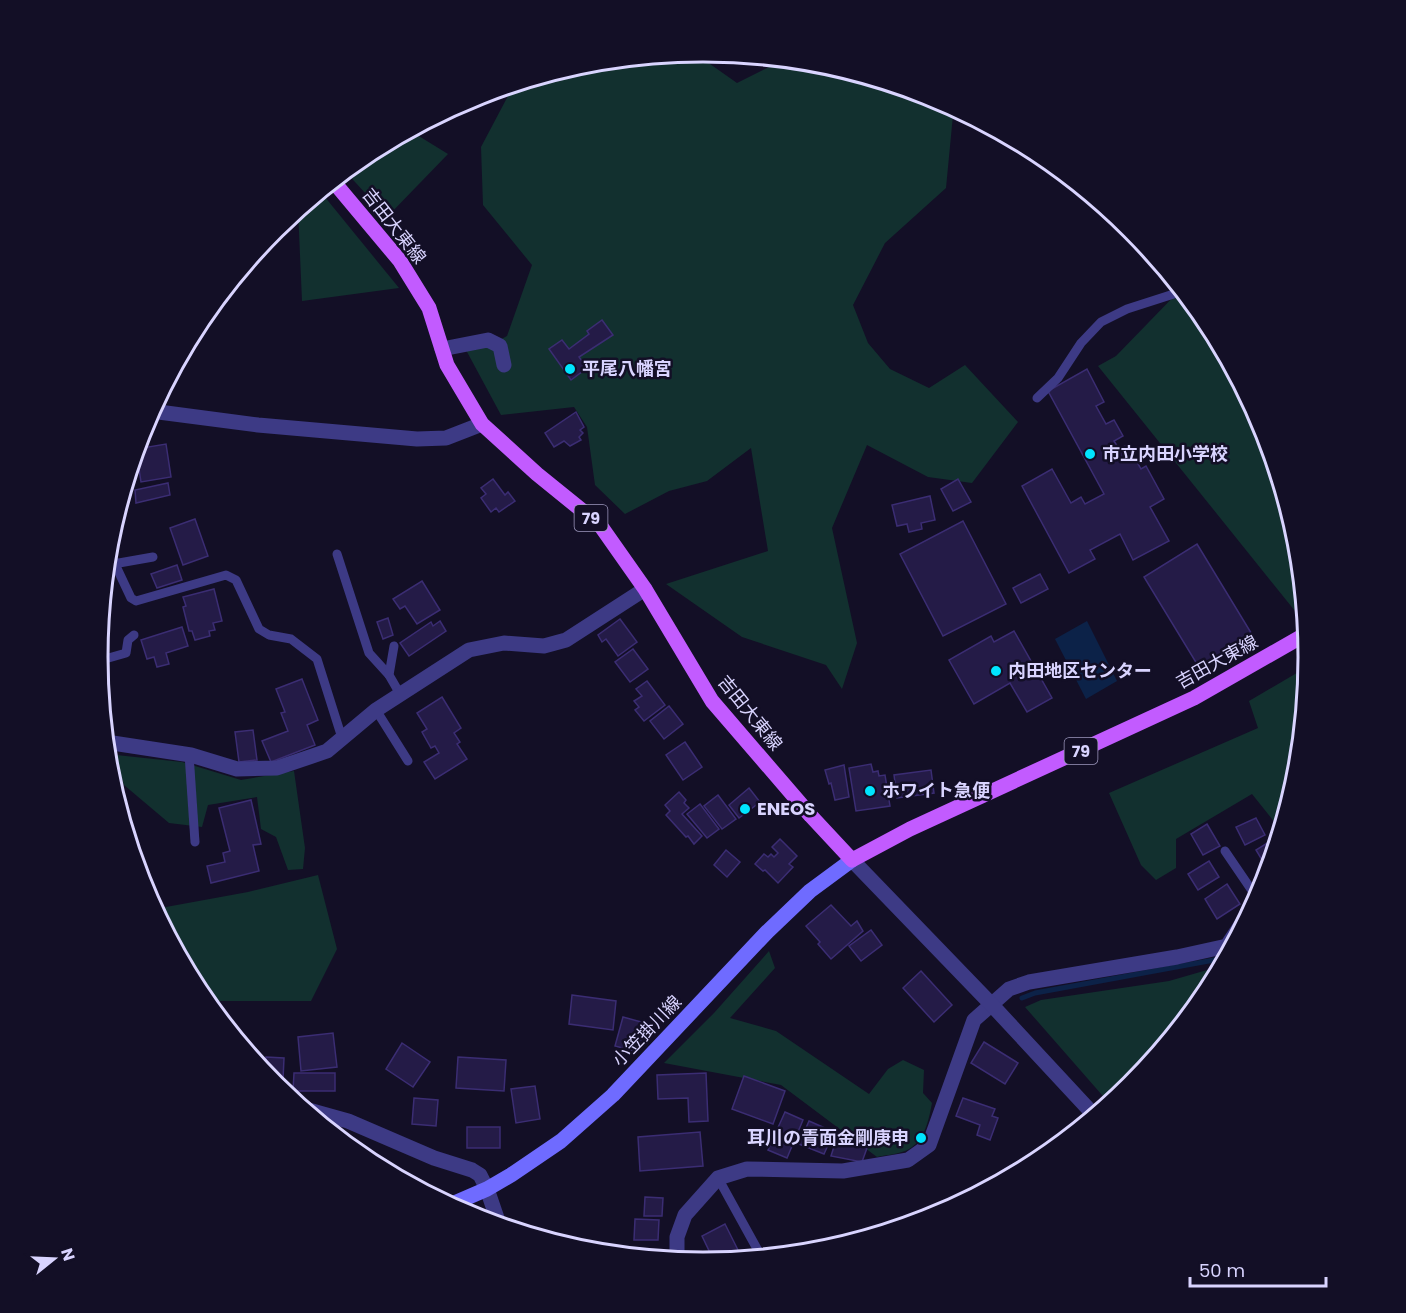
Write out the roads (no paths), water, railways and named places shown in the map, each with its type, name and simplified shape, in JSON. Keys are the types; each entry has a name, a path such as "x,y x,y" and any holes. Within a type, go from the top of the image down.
{"main road":[{"name":"吉田大東線","path":"338,187 400,261 429,308 447,365 482,424 537,474 600,525 645,589 712,701 852,860 919,825 1194,698 1298,639"},
{"name":"小笠掛川線","path":"462,1200 487,1189 561,1142 613,1095 767,932 810,891 852,860"}],"street":[{"path":"442,349 488,340 500,346 504,365"},
{"path":"160,412 258,425 417,439 446,438 482,424"},
{"path":"114,743 189,754 237,769 277,768 327,751 376,710 469,650 504,643 544,646 566,640 645,589"},
{"path":"852,860 1089,1109"},
{"path":"677,1251 677,1237 685,1215 718,1178 747,1170 843,1171 908,1160 929,1145 974,1020 1009,988 1029,982 1222,948"},
{"path":"323,1114 348,1121 434,1158 472,1170 480,1175 495,1214"}],"lane":[{"path":"1037,398 1058,378 1081,343 1101,322 1127,309 1175,294"},
{"path":"337,554 369,652 389,675 399,694"},
{"path":"116,561 153,558"},
{"path":"114,570 131,598 136,601 226,575 231,577 240,588 259,629 269,635 291,639 317,659 342,738"},
{"path":"108,658 126,653 128,640 134,635"},
{"path":"389,675 394,646"},
{"path":"376,710 408,761"},
{"path":"189,754 195,842"},
{"path":"1225,851 1251,889"},
{"path":"718,1178 757,1248"}],"water":[{"path":"1087,621 1117,681 1086,699 1055,639"}],"waterway":[{"path":"1022,998 1035,993 1214,960"}],"place":[{"name":"平尾八幡宮","path":"570,369"},
{"name":"市立内田小学校","path":"1090,454"},
{"name":"内田地区センター","path":"996,671"},
{"name":"ホワイト急便","path":"870,791"},
{"name":"ENEOS","path":"745,809"},
{"name":"耳川の青面金剛庚申","path":"921,1138"}]}
